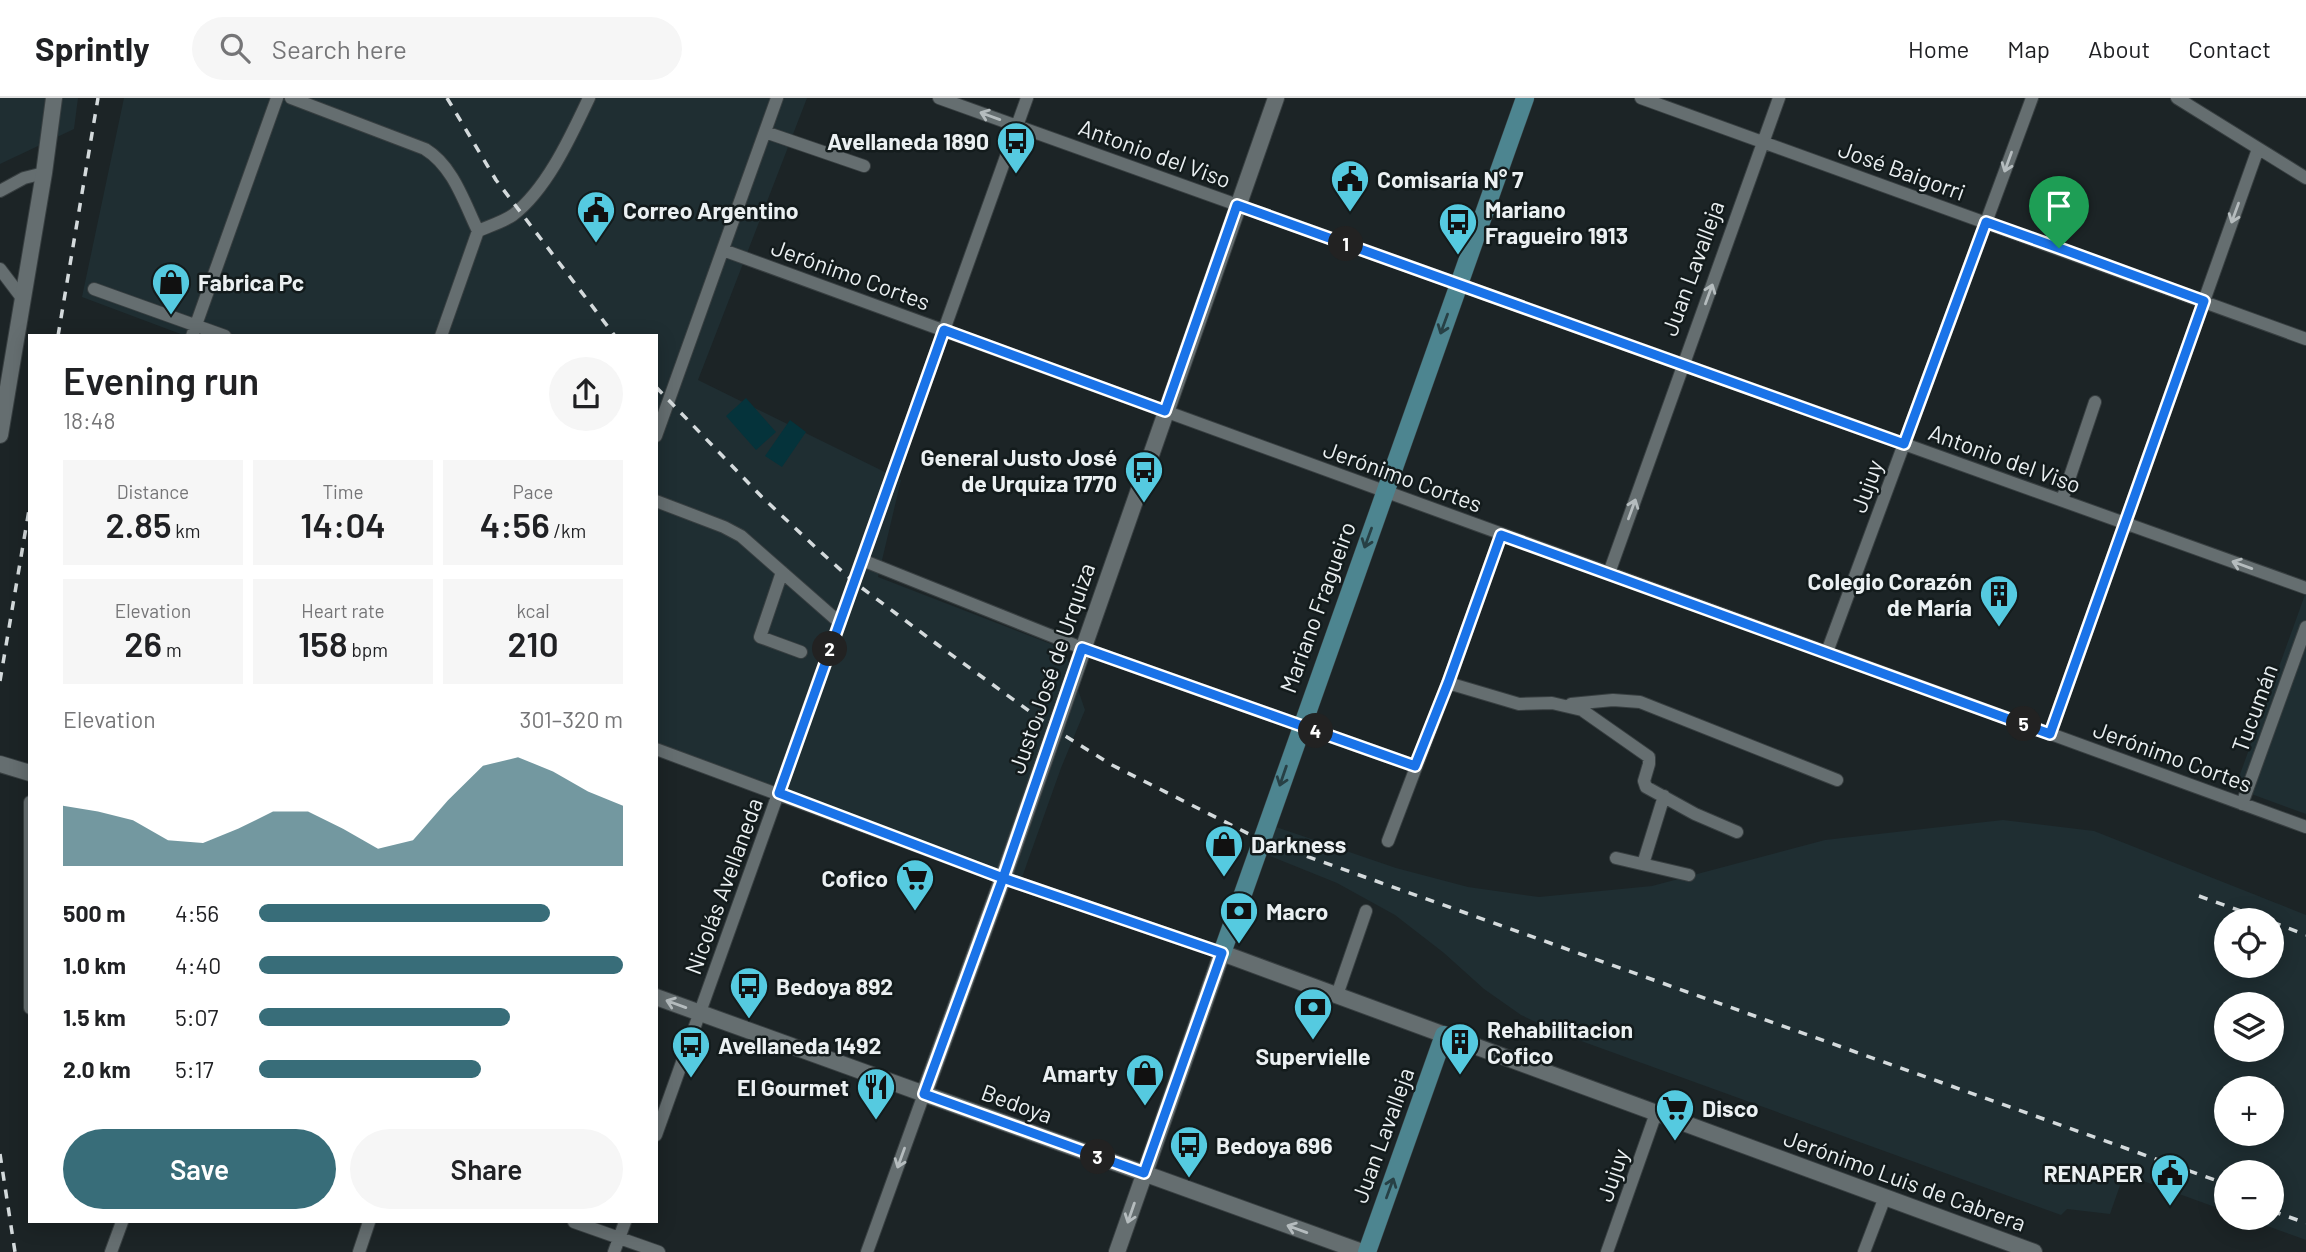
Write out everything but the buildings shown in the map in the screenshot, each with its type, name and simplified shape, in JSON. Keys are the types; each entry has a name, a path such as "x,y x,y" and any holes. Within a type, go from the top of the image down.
{"main road":[{"path":"0,435 54,98"},
{"name":"Justo José de Urquiza","path":"924,1094 1003,878 1276,98"},
{"name":"Mariano Fragueiro","path":"1117,1252 1301,725 1525,98"},
{"path":"0,764 28,772"},
{"name":"Jerónimo Luis de Cabrera","path":"1222,953 2034,1252"},
{"name":"Bedoya","path":"658,998 1364,1252"},
{"name":"Juan Lavalleja","path":"1364,1252 1444,1035"}],"street":[{"path":"194,331 278,98"},
{"path":"291,98 425,149 438,157 449,170 478,231 442,334"},
{"path":"478,231 513,215 540,186 562,154 589,98"},
{"path":"658,430 778,98"},
{"name":"Antonio del Viso","path":"939,98 2306,588"},
{"name":"Nicolás Avellaneda","path":"658,1129 1027,98"},
{"name":"José Baigorri","path":"1641,98 2306,339"},
{"name":"Juan Lavalleja","path":"1609,573 1779,98"},
{"name":"Jujuy","path":"1827,652 2032,98"},
{"path":"2178,98 2306,178"},
{"path":"765,132 864,166"},
{"path":"2050,734 2258,149"},
{"path":"0,191 24,178 44,173"},
{"name":"Jerónimo Cortes","path":"723,250 2306,827"},
{"path":"0,269 22,298"},
{"path":"94,289 194,331 213,334"},
{"path":"2062,500 2095,402"},
{"path":"658,502 741,536 840,623"},
{"path":"1388,841 1501,535"},
{"path":"862,560 1082,648 1415,766"},
{"path":"782,572 760,637 801,652"},
{"name":"Tucumán","path":"2242,804 2306,627"},
{"path":"1448,683 1519,704 1613,700 1640,702 1837,780"},
{"path":"1564,704 1582,710 1648,757 1649,764 1644,781 1646,787 1695,814 1737,832"},
{"name":"Jerónimo Luis de Cabrera","path":"658,750 1003,878 1222,953"},
{"path":"1643,864 1664,796"},
{"path":"1616,858 1689,875"},
{"path":"1337,995 1366,911"},
{"name":"Justo José de Urquiza","path":"867,1252 924,1094"},
{"name":"Jujuy","path":"1607,1252 1656,1113"},
{"path":"1864,1252 1885,1197"},
{"path":"111,1252 122,1223"},
{"path":"359,1252 369,1223"},
{"path":"577,1223 659,1252"},
{"path":"614,1252 625,1223"}],"shaded area":[{"path":"0,98 78,98 74,129 0,164"},
{"path":"124,98 807,98 698,380 901,480 878,577 1064,649 1085,710 1020,883 658,754 658,334 181,334 82,297"},
{"path":"746,398 776,432 756,450 726,416"},
{"path":"790,420 806,432 782,467 765,456"},
{"path":"2306,592 2306,814 2235,788"},
{"path":"2003,820 2094,831 2306,915 2306,1240 2278,1230 2284,1230 2284,1160 2214,1160 2214,1207 2124,1174 2110,1214 2067,1209 2061,1215 1559,1033 1521,1015 1484,989 1444,953 1395,915 1337,883 1265,854 1276,827 1396,868 1468,887 1539,897 1652,886 1825,840"}],"railway":[{"path":"58,334 98,98"},
{"path":"447,98 496,180 613,334"},
{"path":"658,389 762,497 854,582 1054,729 1112,765 1261,840 2214,1180"},
{"path":"0,681 28,516"},
{"path":"2199,896 2232,908"},
{"path":"2284,927 2306,935"},
{"path":"0,1154 15,1252"},
{"path":"2284,1215 2306,1223"}],"place":[{"name":"Avellaneda 1890","path":"1016,175"},
{"name":"Comisaría N° 7","path":"1350,213"},
{"name":"Correo Argentino","path":"596,244"},
{"name":"Mariano Fragueiro 1913","path":"1458,256"},
{"name":"Fabrica Pc","path":"171,316"},
{"name":"General Justo José de Urquiza 1770","path":"1144,504"},
{"name":"Colegio Corazón de María","path":"1999,628"},
{"name":"Darkness","path":"1224,878"},
{"name":"Cofico","path":"915,912"},
{"name":"Macro","path":"1239,945"},
{"name":"Bedoya 892","path":"749,1020"},
{"name":"Supervielle","path":"1313,1041"},
{"name":"Rehabilitacion Cofico","path":"1460,1076"},
{"name":"Avellaneda 1492","path":"691,1079"},
{"name":"Amarty","path":"1145,1107"},
{"name":"El Gourmet","path":"876,1121"},
{"name":"Disco","path":"1675,1142"},
{"name":"Bedoya 696","path":"1189,1179"},
{"name":"RENAPER","path":"2170,1207"}],"route":[{"path":"2059,248 1986,222 1904,444 1237,205 1165,411 944,330 779,793 1003,878 1222,953 1144,1173 924,1094 1003,878 1082,648 1415,766 1501,535 2050,734 2204,301 2059,248"}]}
